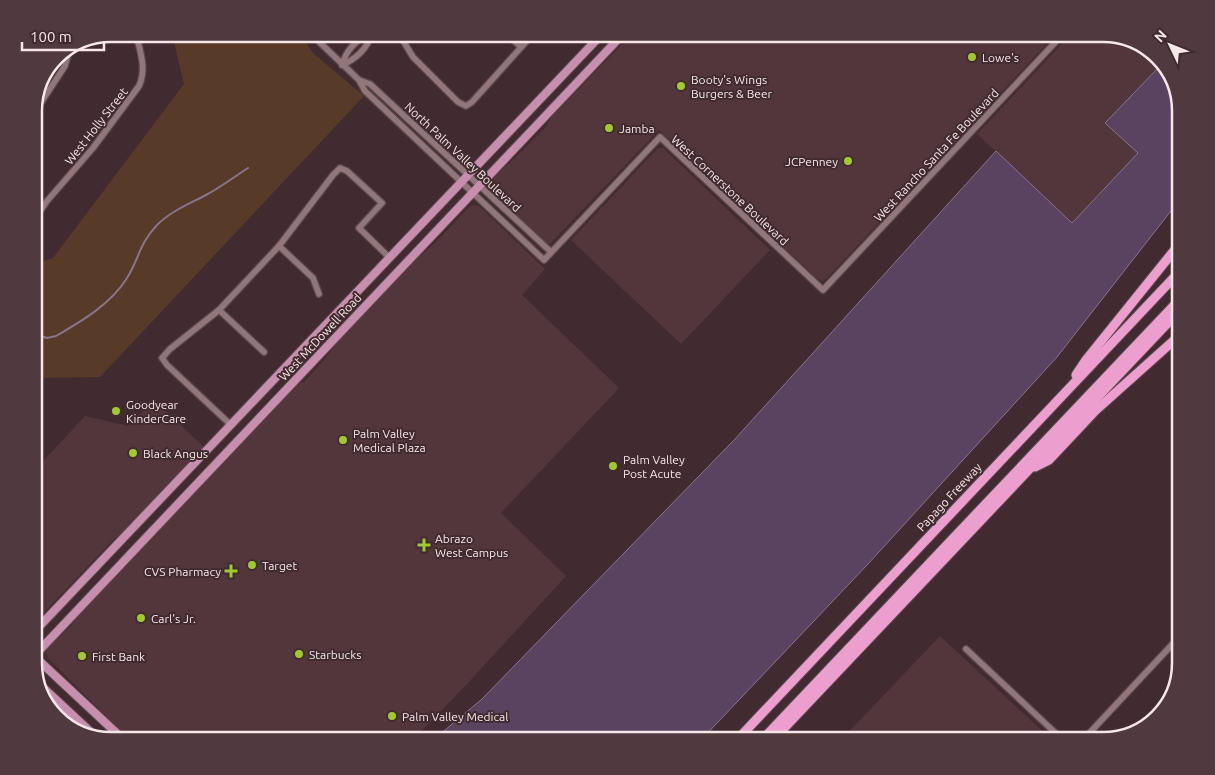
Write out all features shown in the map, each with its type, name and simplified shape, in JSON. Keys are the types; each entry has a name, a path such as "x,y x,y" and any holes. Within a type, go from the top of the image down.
{"highway":[{"path":"1064,394 1086,360 1172,253"},
{"name":"Papago Freeway","path":"745,732 1172,280"},
{"path":"770,732 1172,307"},
{"path":"781,732 1172,319"},
{"path":"1028,471 1049,460 1096,411 1172,342"}],"main road":[{"name":"West McDowell Road","path":"43,623 593,43"},
{"name":"West McDowell Road","path":"43,646 614,43"},
{"path":"145,516 156,527"},
{"path":"43,664 115,732"},
{"path":"50,694 85,726"}],"street":[{"name":"West Holly Street","path":"43,207 99,142 139,86 142,77 142,64 138,43"},
{"name":"North Palm Valley Boulevard","path":"321,43 359,80 370,84 552,252"},
{"path":"342,65 345,54 356,43"},
{"path":"342,65 352,61 368,43"},
{"path":"404,43 417,62 458,102 466,106 472,102 524,43"},
{"path":"516,43 520,47"},
{"name":"West Rancho Santa Fe Boulevard","path":"823,290 1055,43"},
{"path":"45,97 65,66 67,60"},
{"name":"North Palm Valley Boulevard","path":"359,80 364,91 544,260"},
{"name":"West Cornerstone Boulevard","path":"544,260 660,137 823,290"},
{"path":"231,425 167,365 162,358 170,349 219,310 279,246 340,168 347,171 382,203 359,228 390,258"},
{"path":"279,246 313,278 319,294"},
{"path":"219,310 264,352"},
{"path":"1090,732 1172,645"},
{"path":"966,649 1054,732"}],"shaded area":[{"path":"174,43 306,43 313,53 364,96 100,377 43,378 43,261 53,258 184,84"},
{"path":"623,43 1048,43 823,281 818,279 659,130 550,244 545,242 490,190 490,181 545,128 552,116"},
{"path":"1063,43 1113,43 1126,46 1145,57 1145,70 1156,70 1106,123 1139,153 1072,223 977,134"},
{"path":"1158,70 1167,85 1172,102 1172,210 1057,357 868,564 709,732 443,732 482,699 735,439 996,151 1072,223 1138,153 1105,123"},
{"path":"658,148 663,148 770,250 681,344 571,240"},
{"path":"470,206 479,206 545,269 522,295 619,388 501,513 566,576 421,732 122,732 48,658 45,650 72,625 77,615 292,387 305,381 338,341 412,263 438,240"},
{"path":"154,400 204,447 124,532 112,541 43,614 43,461 85,416 128,426"},
{"path":"940,636 1043,732 849,732"}],"waterway":[{"path":"43,337 56,336 95,311 113,296 127,278 146,239 162,220 212,192 248,168"}],"place":[{"name":"Lowe's","path":"972,57"},
{"name":"Booty's Wings Burgers & Beer","path":"681,86"},
{"name":"Jamba","path":"609,128"},
{"name":"JCPenney","path":"848,161"},
{"name":"Goodyear KinderCare","path":"116,411"},
{"name":"Palm Valley Medical Plaza","path":"343,440"},
{"name":"Black Angus","path":"133,453"},
{"name":"Palm Valley Post Acute","path":"613,466"},
{"name":"Abrazo West Campus","path":"424,545"},
{"name":"Target","path":"252,565"},
{"name":"CVS Pharmacy","path":"231,571"},
{"name":"Carl's Jr.","path":"141,618"},
{"name":"Starbucks","path":"299,654"},
{"name":"First Bank","path":"82,656"},
{"name":"Palm Valley Medical","path":"392,716"}]}
